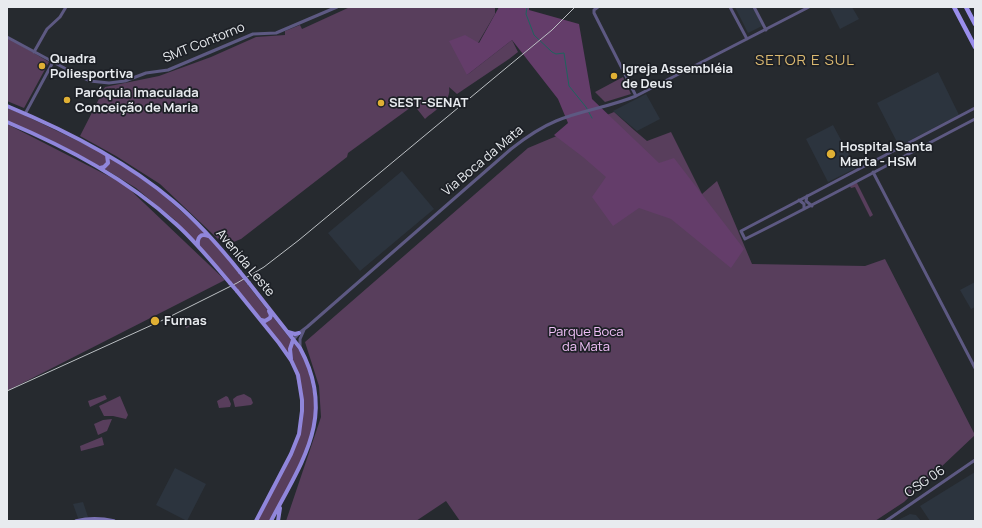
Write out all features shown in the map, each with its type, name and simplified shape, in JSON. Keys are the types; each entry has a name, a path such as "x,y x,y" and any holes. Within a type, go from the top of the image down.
{"highway":[{"path":"954,7 975,47"},
{"path":"966,7 975,24"}],"main road":[{"name":"Avenida Leste","path":"7,106 107,155 163,192 210,236 300,348 306,359 314,383 316,397 315,426 306,452 271,521"},
{"name":"Avenida Leste","path":"7,122 51,142 100,168 132,188 159,209 198,246 261,320 291,360 298,375 301,390 302,411 299,434 291,454 256,521"},
{"path":"100,168 104,167 108,163 107,155"},
{"path":"198,246 198,239 200,236 210,236"},
{"path":"261,320 268,320 271,316 266,304"},
{"path":"287,331 292,334 299,333"},
{"path":"291,360 290,349 293,340"},
{"path":"278,521 281,503"},
{"path":"76,521 101,519 114,521"}],"street":[{"path":"34,52 47,29 60,17 66,7"},
{"name":"SMT Contorno","path":"7,37 81,77 100,82 118,82 146,73 168,70 253,34 279,32 337,7"},
{"path":"598,7 594,10 594,13 636,96"},
{"path":"730,7 747,39"},
{"path":"754,7 766,30"},
{"name":"Via Boca da Mata","path":"293,340 299,333 530,134 569,116 607,106 636,96 809,7"},
{"path":"26,114 53,62"},
{"path":"975,108 741,231 744,239 812,206 871,171 902,157 975,119"},
{"path":"870,162 874,167 871,171"},
{"path":"866,165 871,171 975,368"},
{"path":"808,195 806,200 812,206"},
{"path":"798,200 802,202 804,209"},
{"name":"Via Boca da Mata","path":"300,348 300,336 307,327"},
{"name":"CSG 06","path":"886,521 975,460"}],"shaded area":[{"path":"499,7 529,7 529,10 579,24 592,99 659,163 674,158 744,249 731,268 671,219 639,208 613,226 592,197 606,177 554,135 568,123 558,99 512,40 467,75 449,41 465,35 479,43"},
{"path":"735,7 753,7 762,26 748,33"},
{"path":"829,7 852,7 859,19 840,29"},
{"path":"938,72 959,115 899,146 877,103"},
{"path":"646,94 660,119 637,131 613,111"},
{"name":"Hospital Santa Marta - HSM","path":"833,125 856,168 828,182 806,139"},
{"path":"402,171 434,209 360,271 328,233"},
{"path":"975,282 975,307 971,309 960,290"},
{"path":"175,468 206,484 187,521 156,505"},
{"path":"975,472 975,521 930,521 920,506"},
{"path":"83,502 88,517 78,518 73,504"},
{"path":"910,514 916,515 921,521 896,521"}],"green space":[{"path":"350,7 495,7 495,14 478,43 467,75 512,40 518,52 457,94 449,87 448,97 445,101 438,109 425,119 414,105 348,153 347,157 241,239 231,243 219,240 160,184 116,156 80,136 105,87 159,76 211,57 256,37 285,35 285,31 300,25 302,29"},
{"path":"7,37 49,62 24,108 7,101"},
{"path":"623,77 631,94 605,102 595,92"},
{"path":"7,108 107,155 162,194 210,237 306,359 317,411 306,452 270,521 256,521 299,434 302,400 294,369 279,343 175,220 136,188 100,166 51,140 7,121"},
{"name":"Parque Boca da Mata","path":"614,112 647,141 671,132 702,194 717,181 752,264 865,266 885,259 975,435 904,502 875,521 460,521 446,501 416,521 286,521 321,417 319,386 305,342 528,148"},
{"path":"7,124 124,184 225,280 7,391"},
{"path":"856,181 873,215 870,217 855,187 851,188 849,185"},
{"path":"197,316 200,322 186,328 183,322"},
{"path":"244,394 251,398 253,403 251,405 235,407 233,399"},
{"path":"105,395 107,399 90,407 88,401"},
{"path":"120,396 128,415 126,419 113,416 104,416 99,406"},
{"path":"226,396 231,404 230,407 219,408 217,401"},
{"path":"112,419 107,431 98,435 94,424 103,420"},
{"path":"102,437 104,445 81,451 80,446"}],"waterway":[{"path":"527,7 526,14 534,35 552,52 556,54 564,53 569,86 586,107 592,118"}],"railway":[{"path":"7,391 163,320 237,283 264,267 299,240 552,30 575,7"}],"place":[{"name":"Quadra Poliesportiva","path":"42,66"},
{"name":"Igreja Assembléia de Deus","path":"614,76"},
{"name":"Paróquia Imaculada Conceição de Maria","path":"67,100"},
{"name":"SEST-SENAT","path":"381,103"},
{"name":"Hospital Santa Marta - HSM","path":"831,154"},
{"name":"Furnas","path":"155,321"}],"district":[{"name":"SETOR E SUL","path":"805,61"}]}
